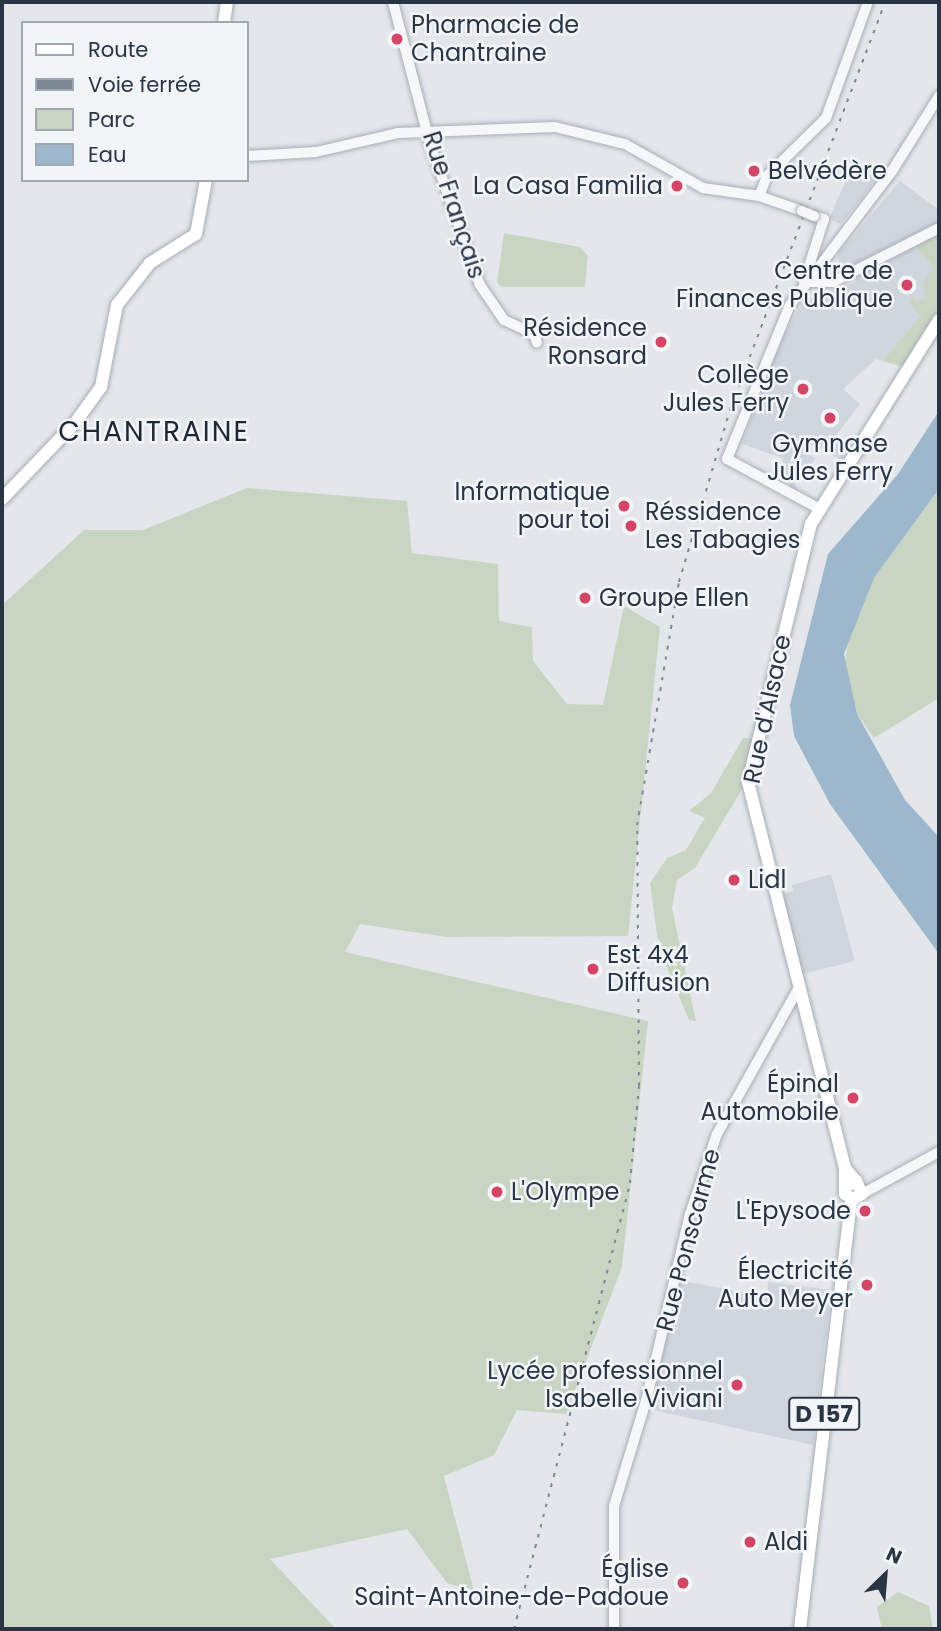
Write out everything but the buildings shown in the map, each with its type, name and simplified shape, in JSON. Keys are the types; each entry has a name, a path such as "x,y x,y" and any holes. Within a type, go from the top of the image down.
{"main road":[{"path":"224,21 227,2"},
{"path":"2,499 75,424 101,387 117,305 150,263 196,234 206,182"},
{"name":"Rue d'Alsace","path":"855,1189 845,1168 748,791 818,508 939,320"},
{"name":"D 157","path":"800,1629 855,1189"}],"street":[{"name":"Rue Français","path":"393,2 429,133 482,290 504,320 534,334 537,343"},
{"path":"759,196 767,176 830,111 868,2"},
{"path":"818,508 727,459 782,322 804,282 820,265 939,96"},
{"path":"248,156 429,133 568,130 625,144 703,188 759,196 819,217 804,282"},
{"path":"804,282 833,282 939,228"},
{"path":"807,261 820,265 833,282"},
{"name":"Rue Ponscarme","path":"614,1629 614,1506 711,1149 798,989"},
{"path":"855,1189 881,1183 939,1152"}],"shaded area":[{"path":"852,166 878,177 841,224 829,219"},
{"path":"900,181 939,210 939,223 850,266 839,264 838,254"},
{"name":"Collège Jules Ferry","path":"939,235 939,311 903,367 876,359 843,389 860,404 834,438 848,448 842,460 809,443 804,451 816,459 794,479 798,492 790,487 782,458 742,444 783,337 804,300 856,282 856,276"},
{"path":"831,874 855,961 802,974 781,895 793,891 792,885"},
{"name":"Lycée professionnel Isabelle Viviani","path":"678,1280 768,1297 768,1282 831,1290 813,1445 648,1409"}],"green space":[{"path":"504,233 580,247 588,256 585,287 502,287 497,283"},
{"path":"939,235 939,311 903,367 883,361 920,317 909,301 913,296 915,302 926,299 923,282 934,267 914,245"},
{"path":"247,488 407,501 412,553 498,564 499,621 532,627 533,661 567,704 603,705 624,606 660,627 628,936 446,937 360,924 345,952 648,1021 622,1267 566,1414 517,1410 494,1455 444,1476 474,1591 447,1583 407,1529 270,1559 336,1629 2,1629 2,605 84,530 143,530"},
{"path":"939,489 939,698 874,738 857,714 844,670 850,629 874,578"},
{"path":"743,738 753,738 742,789 695,868 677,880 672,908 696,1021 689,1020 659,949 650,883 667,858 686,850 705,818 689,811 711,793"},
{"path":"898,1592 929,1606 933,1629 882,1629 877,1607"}],"water":[{"path":"939,411 939,489 874,578 844,654 857,714 905,800 939,837 939,954 830,804 794,736 790,705 828,554 898,474"}],"railway":[{"path":"514,1629 630,1183 639,1086 637,825 679,582 731,406 885,2"}],"place":[{"name":"Pharmacie de Chantraine","path":"397,39"},
{"name":"Belvédère","path":"754,171"},
{"name":"La Casa Familia","path":"677,186"},
{"name":"Centre de Finances Publique","path":"907,285"},
{"name":"Résidence Ronsard","path":"661,342"},
{"name":"Collège Jules Ferry","path":"803,389"},
{"name":"Gymnase Jules Ferry","path":"830,418"},
{"name":"Informatique pour toi","path":"624,506"},
{"name":"Réssidence Les Tabagies","path":"631,526"},
{"name":"Groupe Ellen","path":"585,598"},
{"name":"Lidl","path":"734,880"},
{"name":"Est 4x4 Diffusion","path":"593,969"},
{"name":"Épinal Automobile","path":"853,1098"},
{"name":"L'Olympe","path":"497,1192"},
{"name":"L'Epysode","path":"865,1211"},
{"name":"Électricité Auto Meyer","path":"867,1285"},
{"name":"Lycée professionnel Isabelle Viviani","path":"737,1385"},
{"name":"Aldi","path":"750,1542"},
{"name":"Église Saint-Antoine-de-Padoue","path":"683,1583"}],"district":[{"name":"CHANTRAINE","path":"154,432"}]}
